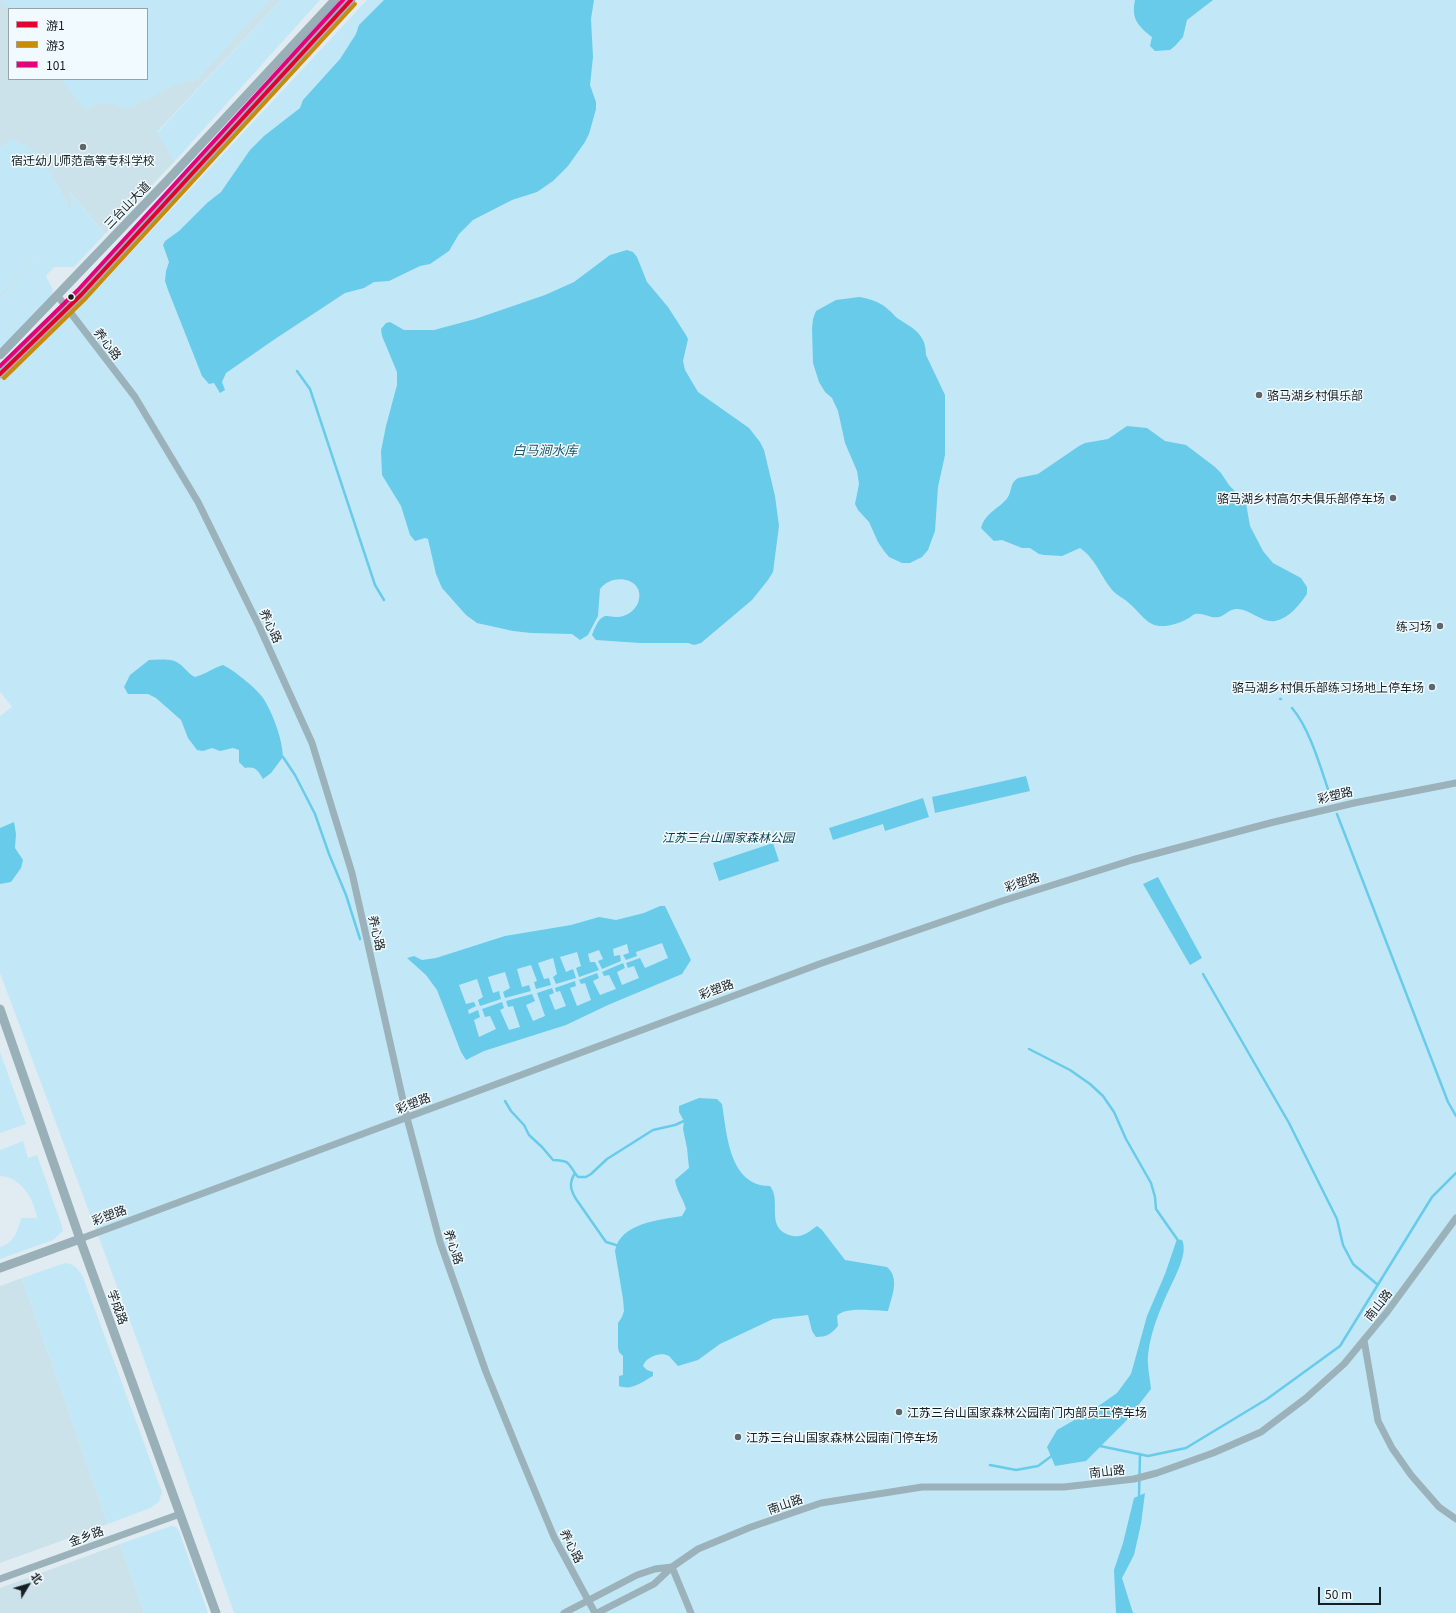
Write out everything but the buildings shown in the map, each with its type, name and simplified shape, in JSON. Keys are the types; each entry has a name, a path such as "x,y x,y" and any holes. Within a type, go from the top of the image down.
{"main road":[{"name":"三台山大道","path":"0,355 165,183 335,0"},
{"path":"0,374 67,309 150,221 351,0"},
{"name":"学成路","path":"0,1009 80,1239 216,1613"},
{"name":"彩塑路","path":"0,1268 80,1239"}],"street":[{"name":"养心路","path":"57,295 135,397 198,502 259,626 312,743 352,873 407,1118 440,1242 486,1372 554,1537 596,1613"},
{"name":"彩塑路","path":"80,1239 815,966 1002,901 1132,860 1270,823 1354,803 1456,783"},
{"name":"南山路","path":"596,1613 654,1584 672,1567 698,1549 751,1527 821,1503 922,1487 1064,1487 1134,1479 1213,1453 1261,1432 1306,1398 1344,1364 1387,1312 1456,1218"},
{"path":"1364,1340 1378,1421 1392,1448 1411,1475 1440,1507 1456,1519"},
{"name":"金乡路","path":"0,1579 180,1514"},
{"name":"南山路","path":"564,1613 637,1575 655,1569 672,1567"},
{"path":"672,1567 691,1613"}],"shaded area":[{"name":"宿迁幼儿师范高等专科学校","path":"0,0 281,0 157,132 175,161 105,234 69,191 72,198 69,225 0,298"},
{"path":"22,1278 108,1524 0,1563 0,1286"},
{"path":"120,1544 144,1613 0,1613 0,1588"}],"green space":[{"path":"0,0 270,0 197,80 176,84 131,108 120,107 110,103 99,104 85,110 62,80 148,80 148,8 8,8 8,11"},
{"path":"281,0 320,0 175,161 157,133"},
{"name":"江苏三台山国家森林公园","path":"367,0 1456,0 1456,1613 234,1613 140,1348 0,973 0,716 12,707 0,692 0,379 100,286"},
{"path":"10,140 21,143 30,148 47,167 70,210 72,198 67,189 105,234 74,267 54,267 46,276 53,290 52,294 0,350 0,298 46,249 0,295 0,147"},
{"path":"0,1052 26,1124 0,1133"},
{"path":"23,1141 28,1158 37,1155 63,1231 53,1240 0,1259 0,1247 9,1243 15,1236 21,1218 37,1218 30,1197 25,1190 14,1180 0,1176 0,1150"},
{"path":"65,1263 76,1267 83,1277 162,1492 159,1502 150,1508 108,1524 22,1278"},
{"path":"171,1526 176,1527 179,1531 208,1613 144,1613 120,1544"}],"water":[{"path":"384,0 594,0 591,19 593,57 590,85 596,102 596,109 589,134 568,166 553,181 537,192 512,200 473,220 459,234 449,251 430,264 420,266 389,281 374,282 364,288 345,293 226,373 222,382 225,390 220,393 214,383 209,384 202,376 168,290 165,281 169,262 163,245 165,241 179,231 207,203 221,192 250,150 264,136 300,108 303,100 340,59 356,34 359,25"},
{"path":"1135,0 1213,0 1187,20 1183,37 1175,46 1170,50 1155,51 1150,46 1152,37 1139,25 1135,17"},
{"name":"白马涧水库","path":"627,250 633,252 637,257 647,282 668,307 688,339 683,361 685,370 698,392 749,428 760,442 764,450 775,496 779,526 773,572 752,600 701,643 694,645 688,643 640,643 596,640 592,635 601,618 604,616 618,617 625,615 631,612 638,603 638,588 627,580 620,579 606,583 600,589 598,616 588,635 580,640 572,634 513,631 477,623 466,615 442,588 436,574 428,539 425,538 415,541 410,535 401,506 382,475 381,451 397,385 397,372 382,336 381,329 386,323 390,322 404,330 434,330 475,319 545,295 574,282 610,255"},
{"path":"859,297 872,300 883,305 921,336 924,341 926,355 945,395 945,455 938,487 935,531 928,550 922,557 910,563 902,563 889,557 878,542 869,522 858,510 855,504 859,484 857,471 845,443 838,411 832,398 825,392 819,382 813,363 812,328 816,311 836,300"},
{"path":"1127,426 1147,428 1165,441 1186,445 1221,473 1229,485 1246,503 1250,526 1263,551 1273,563 1301,578 1307,587 1307,594 1290,614 1275,621 1270,621 1243,610 1235,609 1219,617 1195,614 1184,621 1175,624 1160,626 1152,624 1128,602 1113,591 1090,557 1080,548 1062,556 1039,554 1030,548 1022,548 1002,540 994,541 981,528 986,518 1008,497 1012,484 1015,480 1038,474 1079,446 1085,443 1108,439"},
{"path":"149,660 175,661 195,677 223,665 252,686 265,701 277,728 281,742 283,757 271,773 263,779 254,768 245,768 239,762 239,750 233,748 220,751 212,748 203,751 197,750 188,738 181,720 156,698 148,694 128,694 124,687 130,675"},
{"path":"1026,776 1030,791 935,813 932,797"},
{"path":"923,798 929,817 885,831 883,824 833,840 829,828"},
{"path":"14,822 16,834 15,848 23,860 21,868 11,882 0,884 0,828"},
{"path":"773,843 779,861 719,881 713,863"},
{"path":"1158,877 1202,958 1190,965 1143,884"},
{"path":"660,906 665,906 691,960 682,974 608,1005 566,1025 484,1051 466,1060 461,1052 437,990 426,975 407,958 414,956 422,960 436,958 505,936 571,925 599,917 616,920 644,913","holes":["662,943 668,958 645,968 640,958 626,963 628,968 634,966 639,978 622,985 617,972 625,968 623,963 602,972 604,976 609,975 616,989 600,995 593,981 599,978 597,973 579,980 581,984 585,983 591,1000 577,1006 570,988 576,986 575,981 555,988 556,992 560,991 566,1006 555,1010 549,995 554,993 552,988 537,993 545,1016 533,1021 526,1005 535,1001 532,994 506,1001 508,1007 513,1006 520,1027 509,1030 500,1010 504,1008 502,1002 482,1009 485,1017 490,1016 496,1029 479,1037 474,1020 480,1017 478,1010 469,1014 468,1010 476,1006 474,1002 466,1004 459,985 477,979 483,997 478,1000 480,1006 501,999 499,991 493,993 488,977 505,972 510,988 503,992 505,998 531,991 529,985 522,987 517,969 531,965 537,981 534,982 536,989 551,985 549,978 544,979 538,963 553,958 557,974 553,977 556,984 576,978 573,969 566,972 560,957 577,952 581,966 576,968 579,977 599,970 595,962 590,962 588,954 599,950 603,959 598,961 602,969 621,961 620,955 614,956 613,949 627,944 629,953 623,955 626,960 637,956 636,952"]},
{"path":"699,1098 717,1099 722,1104 732,1156 738,1168 746,1177 756,1184 770,1186 775,1199 776,1220 782,1231 789,1235 800,1236 817,1226 822,1230 845,1260 887,1267 891,1271 894,1288 888,1311 853,1310 841,1313 837,1316 838,1326 831,1333 826,1336 816,1337 812,1331 808,1315 773,1319 720,1344 698,1360 678,1366 669,1356 662,1354 654,1356 647,1360 643,1366 647,1370 653,1372 653,1376 633,1387 619,1386 619,1376 623,1375 623,1356 619,1352 618,1348 618,1323 624,1311 615,1251 618,1242 624,1234 632,1229 652,1221 682,1216 686,1209 675,1180 689,1168 683,1129 684,1121 679,1112 679,1106"},
{"path":"1177,1239 1182,1240 1184,1248 1182,1258 1178,1271 1159,1314 1152,1334 1148,1355 1151,1389 1126,1421 1086,1461 1055,1466 1047,1447 1057,1430 1097,1407 1117,1393 1131,1374 1147,1316 1165,1274"},
{"path":"1145,1493 1141,1524 1134,1555 1122,1578 1133,1613 1116,1613 1114,1570 1123,1543 1134,1498"}],"waterway":[{"path":"297,371 310,389 375,585 384,600"},
{"path":"1292,708 1305,728 1320,765 1332,801"},
{"path":"283,757 295,775 315,814 329,854 346,895 360,939"},
{"path":"1337,814 1448,1102 1456,1116"},
{"path":"1203,974 1289,1123 1337,1219 1343,1245 1353,1264 1378,1285"},
{"path":"1029,1049 1070,1070 1090,1084 1103,1096 1114,1112 1126,1139 1151,1183 1155,1197 1156,1209 1177,1239"},
{"path":"505,1101 511,1111 524,1125 529,1135 553,1160 567,1162 578,1177 586,1177 591,1174 607,1159 653,1130 675,1125 684,1121"},
{"path":"575,1173 571,1186 572,1192 606,1242 616,1245"},
{"path":"1100,1446 1148,1456 1186,1448 1267,1399 1340,1346 1432,1197 1456,1173"},
{"path":"1139,1496 1140,1454"},
{"path":"990,1465 1016,1470 1038,1466 1053,1455"}],"transit line":[{"name":"101","path":"0,366 78,290 343,0"},
{"name":"游1","path":"0,374 82,294 351,0"},
{"name":"游3","path":"4,378 86,298 355,4"}],"place":[{"name":"宿迁幼儿师范高等专科学校","path":"83,147"},
{"name":"骆马湖乡村俱乐部","path":"1259,395"},
{"name":"骆马湖乡村高尔夫俱乐部停车场","path":"1393,498"},
{"name":"练习场","path":"1440,626"},
{"name":"骆马湖乡村俱乐部练习场地上停车场","path":"1432,687"},
{"name":"江苏三台山国家森林公园南门内部员工停车场","path":"899,1412"},
{"name":"江苏三台山国家森林公园南门停车场","path":"738,1437"}]}
